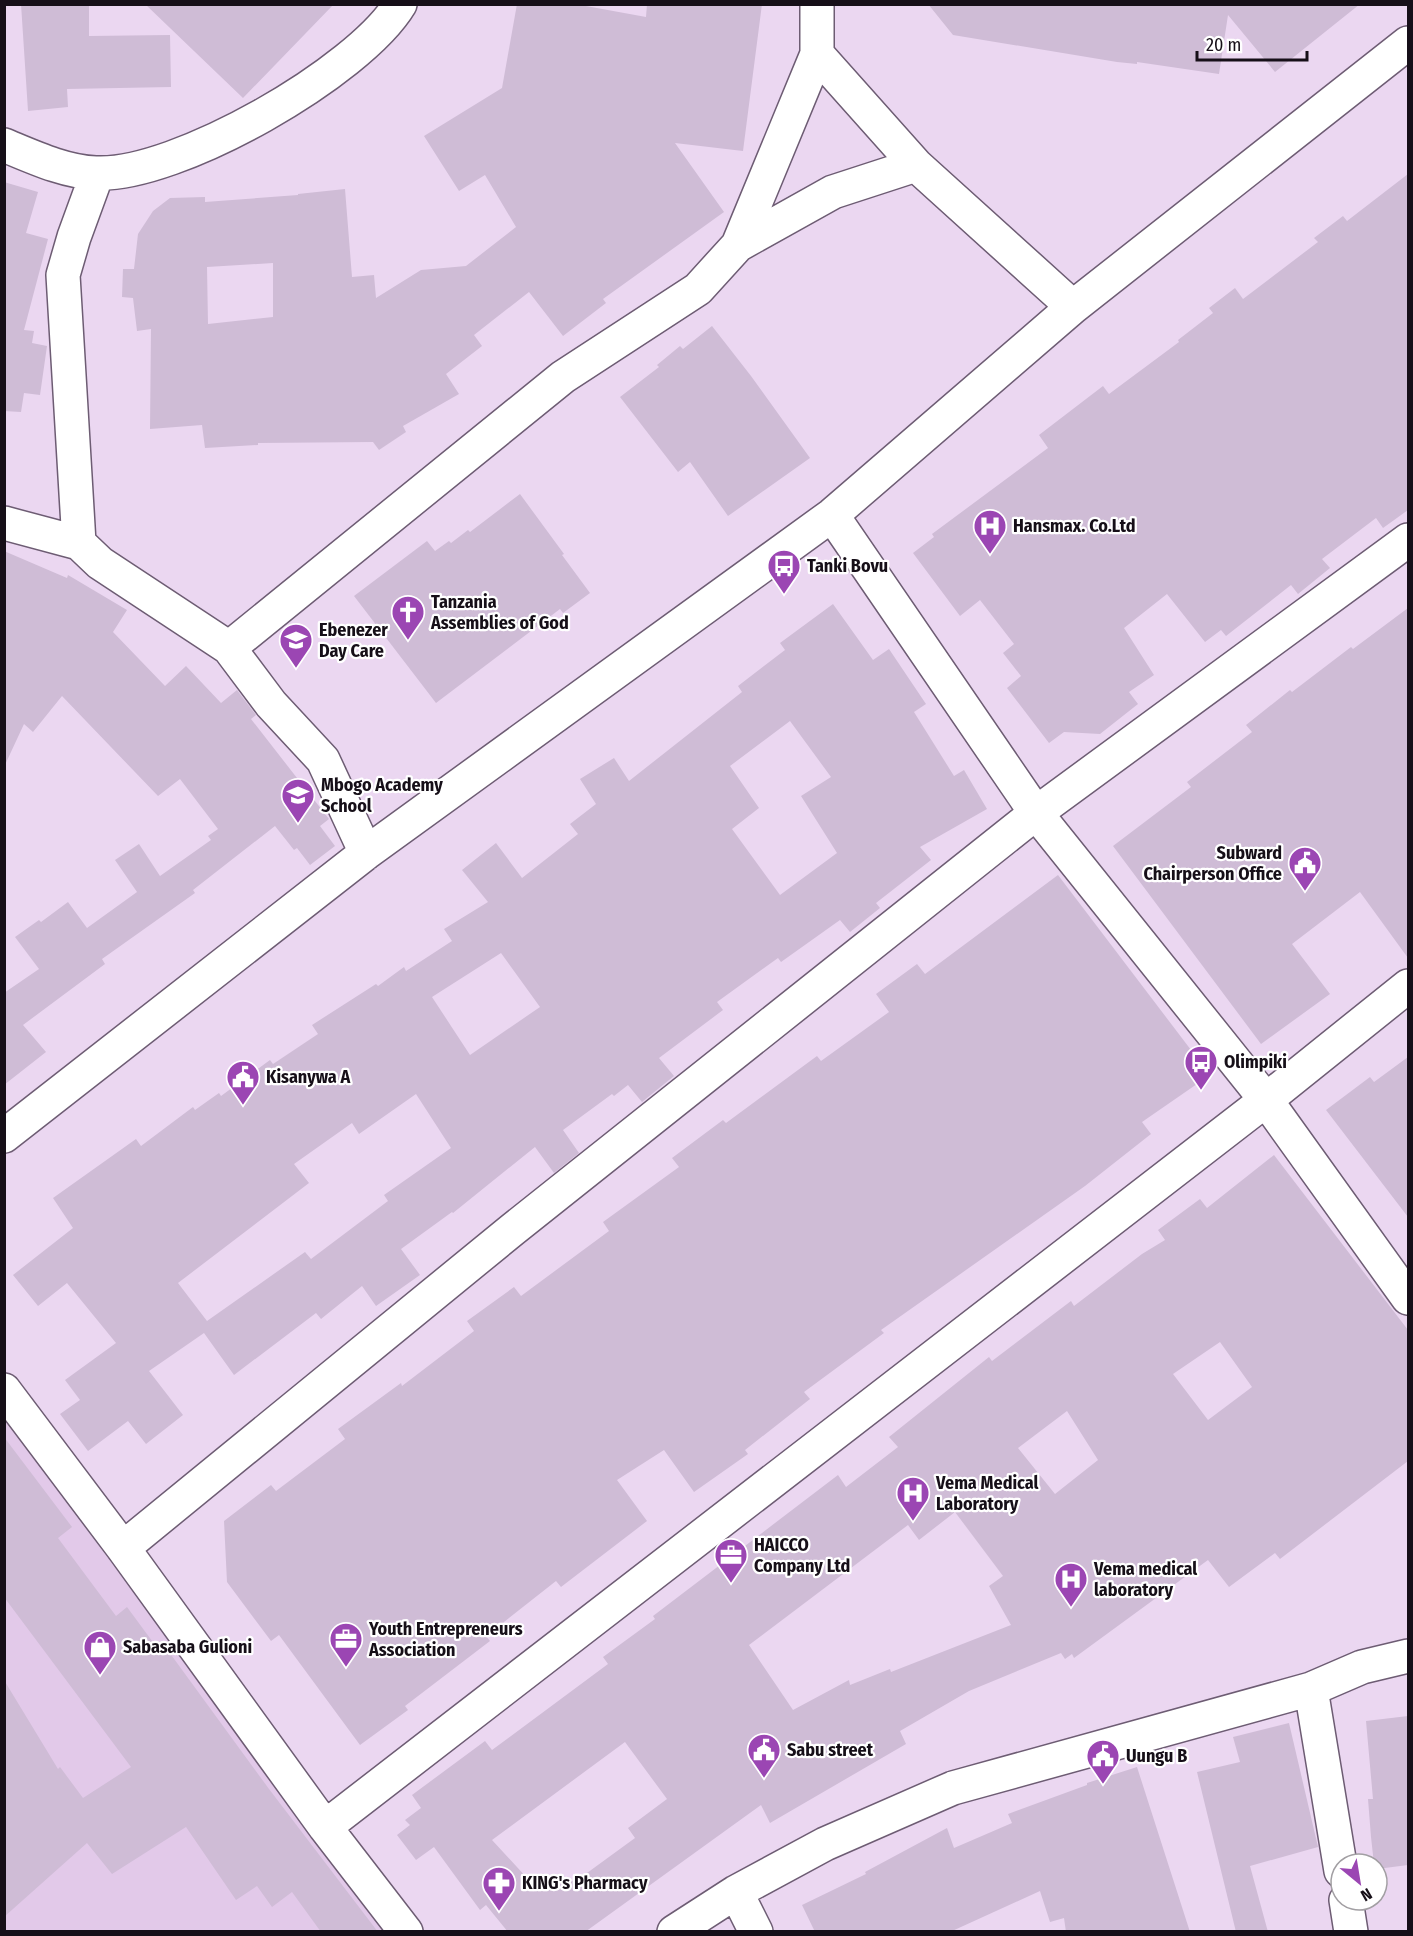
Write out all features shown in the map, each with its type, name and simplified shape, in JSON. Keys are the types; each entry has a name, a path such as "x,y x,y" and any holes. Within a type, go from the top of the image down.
{"street":[{"path":"4,146 73,171 97,174 148,165 192,150 252,122 309,88 349,60 393,17 400,4"},
{"path":"738,245 817,54 817,4"},
{"path":"4,1136 366,853 832,514 1073,307 1408,43"},
{"path":"817,54 916,165 1073,307"},
{"path":"229,648 563,377 698,289 738,245 833,192 916,165"},
{"path":"79,543 63,275 97,174"},
{"path":"832,514 1036,813 1266,1100 1408,1298"},
{"path":"4,523 79,543 100,563 229,648 271,704 323,760 366,853"},
{"path":"123,1548 512,1230 1036,813 1408,540"},
{"path":"325,1827 1266,1100 1408,986"},
{"path":"4,1390 123,1548 325,1827 406,1932"},
{"path":"674,1932 736,1892 825,1844 953,1788 1311,1689 1362,1668 1408,1656"},
{"path":"1311,1689 1338,1852"},
{"path":"736,1892 756,1932"},
{"path":"1348,1912 1351,1932"}],"shaded area":[{"name":"Sabasaba Gulioni","path":"5,1421 388,1931 5,1931"}],"building":[{"path":"21,4 89,4 89,36 170,35 171,87 67,89 68,107 28,111"},
{"path":"145,4 334,4 243,98"},
{"path":"517,4 575,4 646,17 647,4 762,4 743,151 675,143 724,212 603,299 606,303 563,336 529,292 474,335 482,346 446,374 459,394 403,426 406,432 379,450 373,442 258,443 258,445 205,448 202,425 150,429 151,329 137,331 133,298 122,297 123,269 134,269 138,234 153,211 170,198 205,197 205,202 345,189 352,277 374,275 376,298 421,270 466,266 516,227 485,175 459,191 424,136 502,88","holes":["273,263 273,317 208,324 207,267"]},
{"path":"928,4 1360,4 1275,72 1228,15 1219,74 1137,62 1137,64 1117,62 953,35"},
{"path":"1408,174 1408,510 1383,528 1376,518 1322,559 1330,568 1298,594 1291,585 1226,636 1221,630 1205,642 1167,594 1124,628 1154,675 1129,692 1138,704 1100,734 1064,732 1049,743 1007,688 1021,676 1003,653 1014,644 980,600 960,616 913,553 934,537 932,534 1048,448 1039,435 1103,386 1109,394 1179,342 1178,340 1213,313 1209,308 1235,288 1243,299 1318,242 1314,238 1343,216 1347,221"},
{"path":"4,182 38,192 26,233 48,239 24,330 34,331 32,343 47,346 40,395 24,393 21,412 4,411"},
{"path":"712,326 810,458 728,516 690,462 678,472 620,397 659,367 657,365 680,346 683,349"},
{"path":"520,494 590,593 563,613 560,609 436,703 354,596 427,541 435,551 449,541 451,543 468,530 470,532"},
{"path":"4,551 67,578 68,575 127,610 113,632 165,686 186,666 221,703 237,690 256,715 251,719 329,819 320,826 335,846 310,865 297,848 294,850 275,826 193,890 195,893 102,959 105,964 23,1025 46,1052 4,1085 4,993 39,969 15,937 39,920 41,922 68,902 87,928 137,892 115,860 139,844 160,876 211,840 208,836 218,829 180,779 158,796 62,696 33,732 24,724 4,767"},
{"path":"833,604 873,660 889,649 926,704 914,712 954,776 964,770 987,809 920,847 931,860 876,903 880,908 850,932 840,920 781,962 778,958 717,1002 723,1010 659,1058 674,1076 642,1102 628,1085 563,1130 579,1153 554,1173 535,1147 453,1213 401,1249 420,1275 376,1306 362,1286 321,1319 316,1313 234,1375 204,1333 149,1371 183,1415 146,1444 128,1421 88,1451 60,1414 80,1400 65,1380 116,1343 67,1283 38,1306 13,1275 73,1228 53,1198 136,1139 141,1146 193,1107 195,1110 219,1093 221,1096 270,1060 273,1064 318,1034 312,1025 376,984 378,986 404,967 406,971 452,941 444,929 488,902 462,870 496,843 522,878 578,834 570,824 596,804 580,779 614,758 629,781 742,692 738,686 785,650 780,643","holes":["790,721 831,777 801,796 837,853 780,895 732,829 759,808 730,766","501,953 540,1007 470,1055 432,997","416,1094 451,1148 384,1195 388,1201 311,1259 305,1252 207,1321 178,1283 309,1183 294,1164 352,1123 359,1134"]},
{"path":"1408,608 1408,958 1360,892 1292,944 1330,994 1261,1044 1113,846 1191,787 1187,782 1252,732 1246,725 1290,690 1292,692 1351,647 1353,649"},
{"path":"1058,875 1210,1075 1142,1122 1151,1134 1085,1186 881,1330 884,1333 804,1392 810,1399 745,1450 748,1454 694,1492 664,1450 617,1480 647,1521 561,1587 556,1581 486,1636 490,1641 405,1706 408,1710 360,1745 279,1635 271,1641 227,1582 224,1521 271,1485 276,1491 345,1439 338,1429 401,1383 402,1386 474,1331 467,1321 514,1287 521,1296 609,1231 603,1222 679,1167 672,1158 723,1120 726,1123 817,1056 821,1061 889,1012 876,994 917,964 925,974"},
{"path":"1408,1057 1408,1217 1326,1110 1370,1077 1374,1082"},
{"path":"1274,1155 1408,1330 1408,1461 1280,1559 1275,1553 1229,1587 1208,1560 1074,1658 1072,1654 1065,1659 1061,1653 969,1691 900,1731 906,1744 770,1823 761,1805 585,1932 508,1932 486,1905 480,1910 434,1847 416,1860 397,1835 410,1825 405,1820 421,1808 412,1795 485,1741 492,1750 608,1664 603,1657 838,1475 846,1487 898,1447 889,1437 989,1357 992,1361 1071,1301 1074,1306 1142,1254 1165,1240 1158,1230 1200,1199 1207,1208","holes":["1220,1342 1252,1387 1208,1420 1173,1374","1067,1411 1098,1460 1055,1494 1018,1448","955,1512 1003,1576 989,1586 1011,1625 891,1672 890,1669 850,1685 849,1680 793,1710 749,1645 908,1525 919,1540","625,1742 667,1799 628,1828 635,1838 576,1881 528,1879 492,1840"]},
{"name":"Sabasaba Gulioni","path":"4,1437 72,1527 58,1538 116,1616 127,1607 155,1645 161,1641 269,1789 378,1932 321,1932 292,1892 272,1907 257,1886 236,1900 186,1827 112,1874 87,1843 4,1917 4,1680 58,1769 60,1767 83,1798 131,1767 4,1597"},
{"path":"1408,1716 1408,1865 1389,1867 1389,1852 1373,1852 1368,1799 1373,1799 1366,1721"},
{"path":"1289,1723 1318,1847 1250,1866 1268,1932 1236,1932 1197,1772 1240,1762 1233,1737"},
{"path":"1137,1767 1190,1932 1066,1932 1064,1918 1050,1922 1040,1891 950,1932 815,1932 802,1905 866,1874 865,1872 947,1828 954,1848 1012,1823 1008,1814 1087,1785 1087,1783"}],"place":[{"name":"Hansmax. Co.Ltd","path":"990,555"},
{"name":"Tanki Bovu","path":"784,595"},
{"name":"Tanzania Assemblies of God","path":"408,641"},
{"name":"Ebenezer Day Care","path":"296,669"},
{"name":"Mbogo Academy School","path":"298,824"},
{"name":"Subward Chairperson Office","path":"1305,892"},
{"name":"Olimpiki","path":"1201,1091"},
{"name":"Kisanywa A","path":"243,1106"},
{"name":"Vema Medical Laboratory","path":"913,1522"},
{"name":"HAICCO Company Ltd","path":"731,1584"},
{"name":"Vema medical laboratory","path":"1071,1608"},
{"name":"Youth Entrepreneurs Association","path":"346,1668"},
{"name":"Sabasaba Gulioni","path":"100,1676"},
{"name":"Sabu street","path":"764,1779"},
{"name":"Uungu B","path":"1103,1785"},
{"name":"KING's Pharmacy","path":"499,1912"}]}
